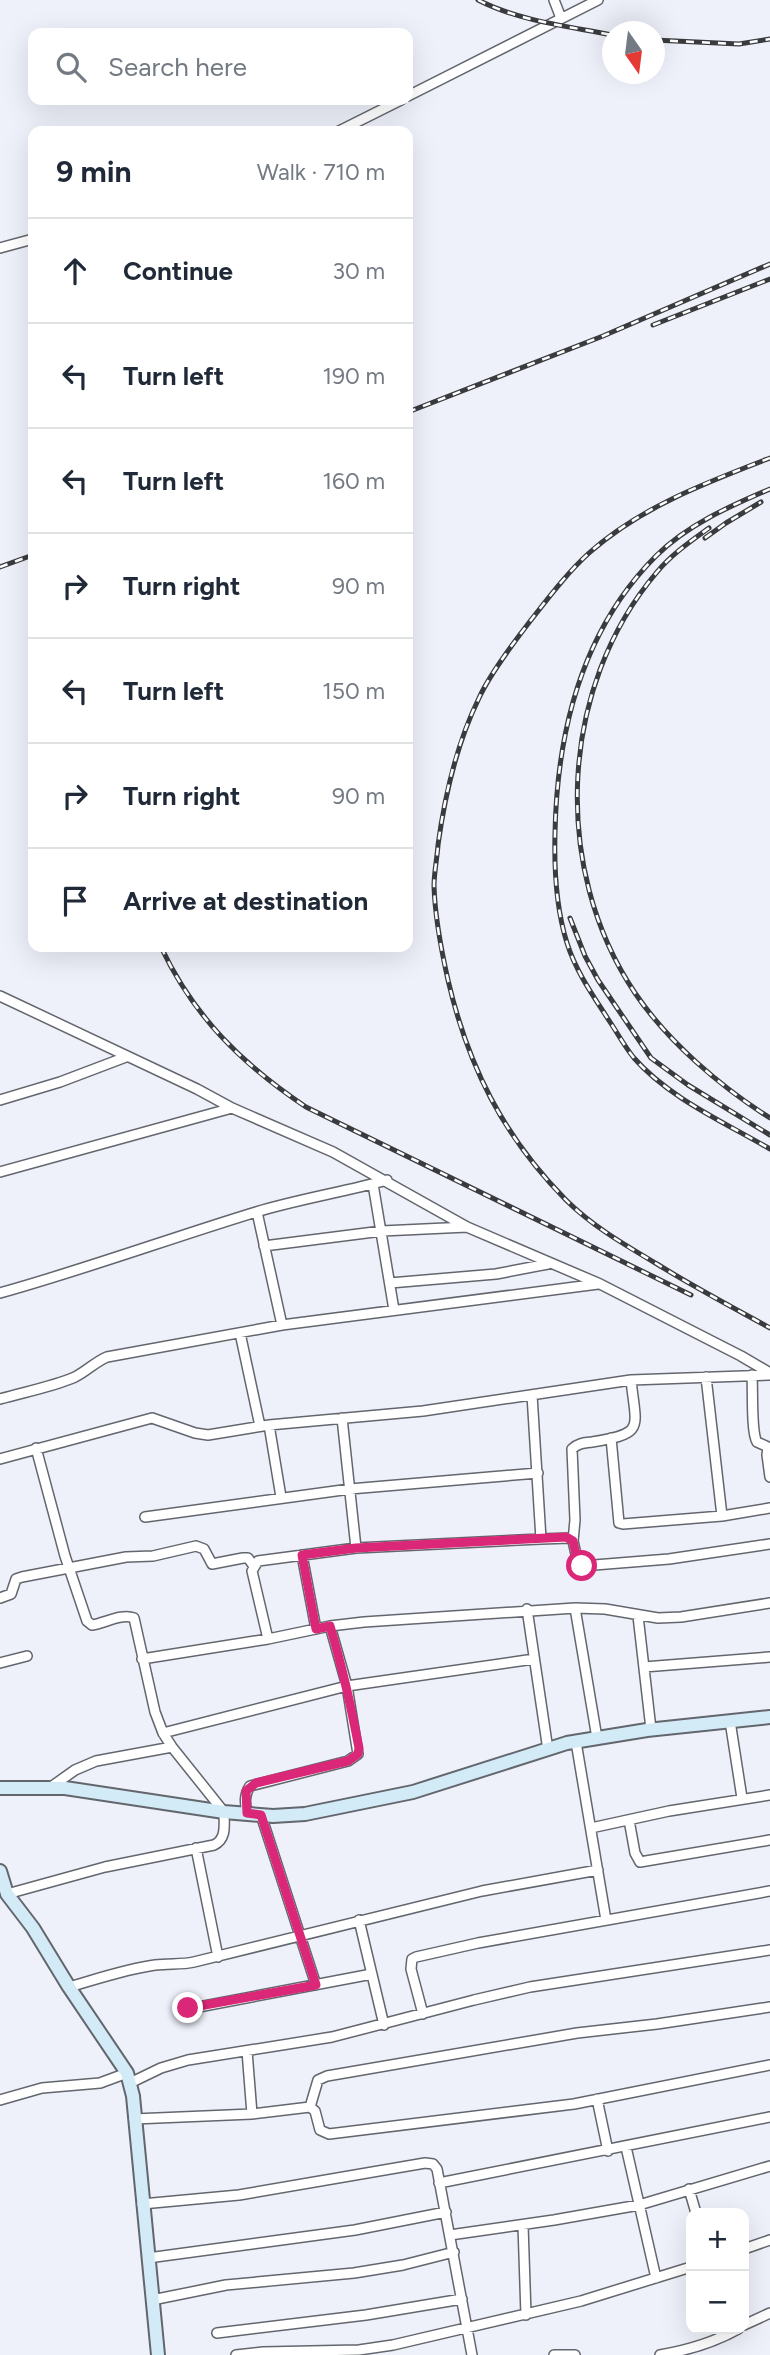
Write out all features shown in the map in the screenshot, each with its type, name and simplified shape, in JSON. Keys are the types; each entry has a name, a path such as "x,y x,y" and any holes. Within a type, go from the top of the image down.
{"street":[{"path":"554,0 561,18"},
{"path":"413,93 598,0"},
{"path":"349,126 391,105"},
{"path":"0,248 28,240"},
{"path":"0,996 232,1108 333,1152 467,1227 600,1284 741,1356 770,1374"},
{"path":"0,1100 60,1082 126,1057"},
{"path":"0,1172 232,1108"},
{"path":"0,1293 257,1212 316,1195 387,1180"},
{"path":"373,1184 394,1310"},
{"path":"257,1212 282,1325"},
{"path":"264,1246 382,1231 467,1227"},
{"path":"390,1283 496,1274 550,1264"},
{"path":"0,1399 72,1378 107,1357 282,1325 600,1284"},
{"path":"240,1333 281,1497"},
{"path":"0,1459 152,1418 208,1435 265,1426 423,1410 631,1380 770,1374"},
{"path":"752,1375 753,1435 757,1442 768,1447 769,1471"},
{"path":"706,1377 722,1516"},
{"path":"631,1380 635,1416 631,1433 579,1444 572,1449 575,1520 573,1541 578,1563 590,1566 669,1559 770,1544"},
{"path":"532,1395 541,1539"},
{"path":"342,1418 356,1548"},
{"path":"611,1438 619,1522 623,1524 722,1516 770,1508"},
{"path":"7,1894 105,1867 214,1845 222,1839 224,1812 163,1733 155,1712 136,1623 131,1616 96,1625 89,1624 69,1567 36,1448"},
{"path":"145,1517 350,1489 538,1473"},
{"path":"268,1639 252,1571 257,1561 356,1548 566,1537 573,1541"},
{"path":"0,1598 11,1594 16,1579 22,1577 126,1557 153,1556 196,1546 204,1549 208,1562 212,1564 248,1558 253,1565"},
{"path":"302,1555 316,1629"},
{"path":"142,1659 330,1626 527,1609 605,1609 638,1616 681,1617 770,1603"},
{"path":"575,1608 597,1738"},
{"path":"527,1609 548,1750"},
{"path":"638,1616 651,1729"},
{"path":"247,1813 246,1791 250,1786 348,1761 358,1754 347,1686 330,1626"},
{"path":"0,1663 27,1656"},
{"path":"644,1667 770,1657"},
{"path":"163,1733 347,1686 534,1659"},
{"path":"0,1787 51,1787 224,1812 305,1814 413,1792 576,1742 651,1729 770,1717"},
{"path":"730,1721 742,1798"},
{"path":"576,1742 606,1920"},
{"path":"51,1787 75,1770 96,1761 172,1747"},
{"path":"592,1828 742,1798 770,1795"},
{"path":"261,1815 316,1985"},
{"path":"629,1820 635,1853 640,1862 770,1840"},
{"path":"196,1848 218,1956"},
{"path":"69,1987 148,1966 183,1965 482,1891 598,1870"},
{"path":"0,1871 7,1894 33,1928 128,2078 133,2096 158,2355"},
{"path":"423,2014 411,1969 412,1959 416,1957 478,1943 770,1891"},
{"path":"359,1920 384,2025"},
{"path":"0,2100 41,2088 128,2078 188,2060 332,2037 530,1987 770,1950"},
{"path":"188,2008 372,1974"},
{"path":"310,2107 318,2080 327,2076 577,2033 669,2023 770,2007"},
{"path":"247,2051 252,2114"},
{"path":"134,2119 252,2114 310,2107 315,2111 320,2130 329,2134 471,2118 597,2099 770,2066"},
{"path":"597,2099 608,2151"},
{"path":"439,2183 770,2117"},
{"path":"626,2147 656,2278"},
{"path":"142,2204 239,2195 425,2163 433,2164 437,2169 446,2212 472,2355"},
{"path":"450,2235 639,2205 770,2166"},
{"path":"689,2189 695,2208"},
{"path":"148,2258 355,2230 446,2212"},
{"path":"523,2225 526,2315"},
{"path":"749,2247 770,2240"},
{"path":"152,2300 226,2285 366,2272 454,2252"},
{"path":"236,2355 359,2350 393,2345 581,2301 686,2269"},
{"path":"218,2333 366,2315 462,2299"},
{"path":"749,2323 770,2313"},
{"path":"660,2355 689,2350 729,2334"},
{"path":"554,2355 575,2355"}],"railway":[{"path":"478,0 527,18 602,33"},
{"path":"665,41 739,44 770,39"},
{"path":"413,410 603,336 770,264"},
{"path":"653,325 770,279"},
{"path":"770,458 698,487 630,522 589,553 545,603 489,679 464,734 444,807 434,886 443,957 466,1042 491,1098 524,1151 566,1200 598,1227 685,1281 770,1328"},
{"path":"770,489 710,517 668,545 630,585 609,616 592,650 568,720 557,795 555,847 558,903 571,954 586,984 634,1058 680,1097 770,1149"},
{"path":"705,538 761,502"},
{"path":"709,528 675,554 657,572 624,618 600,669 585,723 578,779 579,835 589,891 608,944 635,993 663,1029 696,1062 770,1118"},
{"path":"0,567 28,557"},
{"path":"570,918 598,980 651,1058 688,1085 770,1135"},
{"path":"164,952 189,995 222,1037 261,1074 306,1107 691,1295"}],"route":[{"path":"188,2008 316,1985 261,1815 247,1813 245,1800 246,1791 256,1783 348,1761 358,1754 347,1686 338,1653 330,1626 316,1629 302,1555 356,1548 566,1537 573,1541 575,1556 582,1566"}]}
